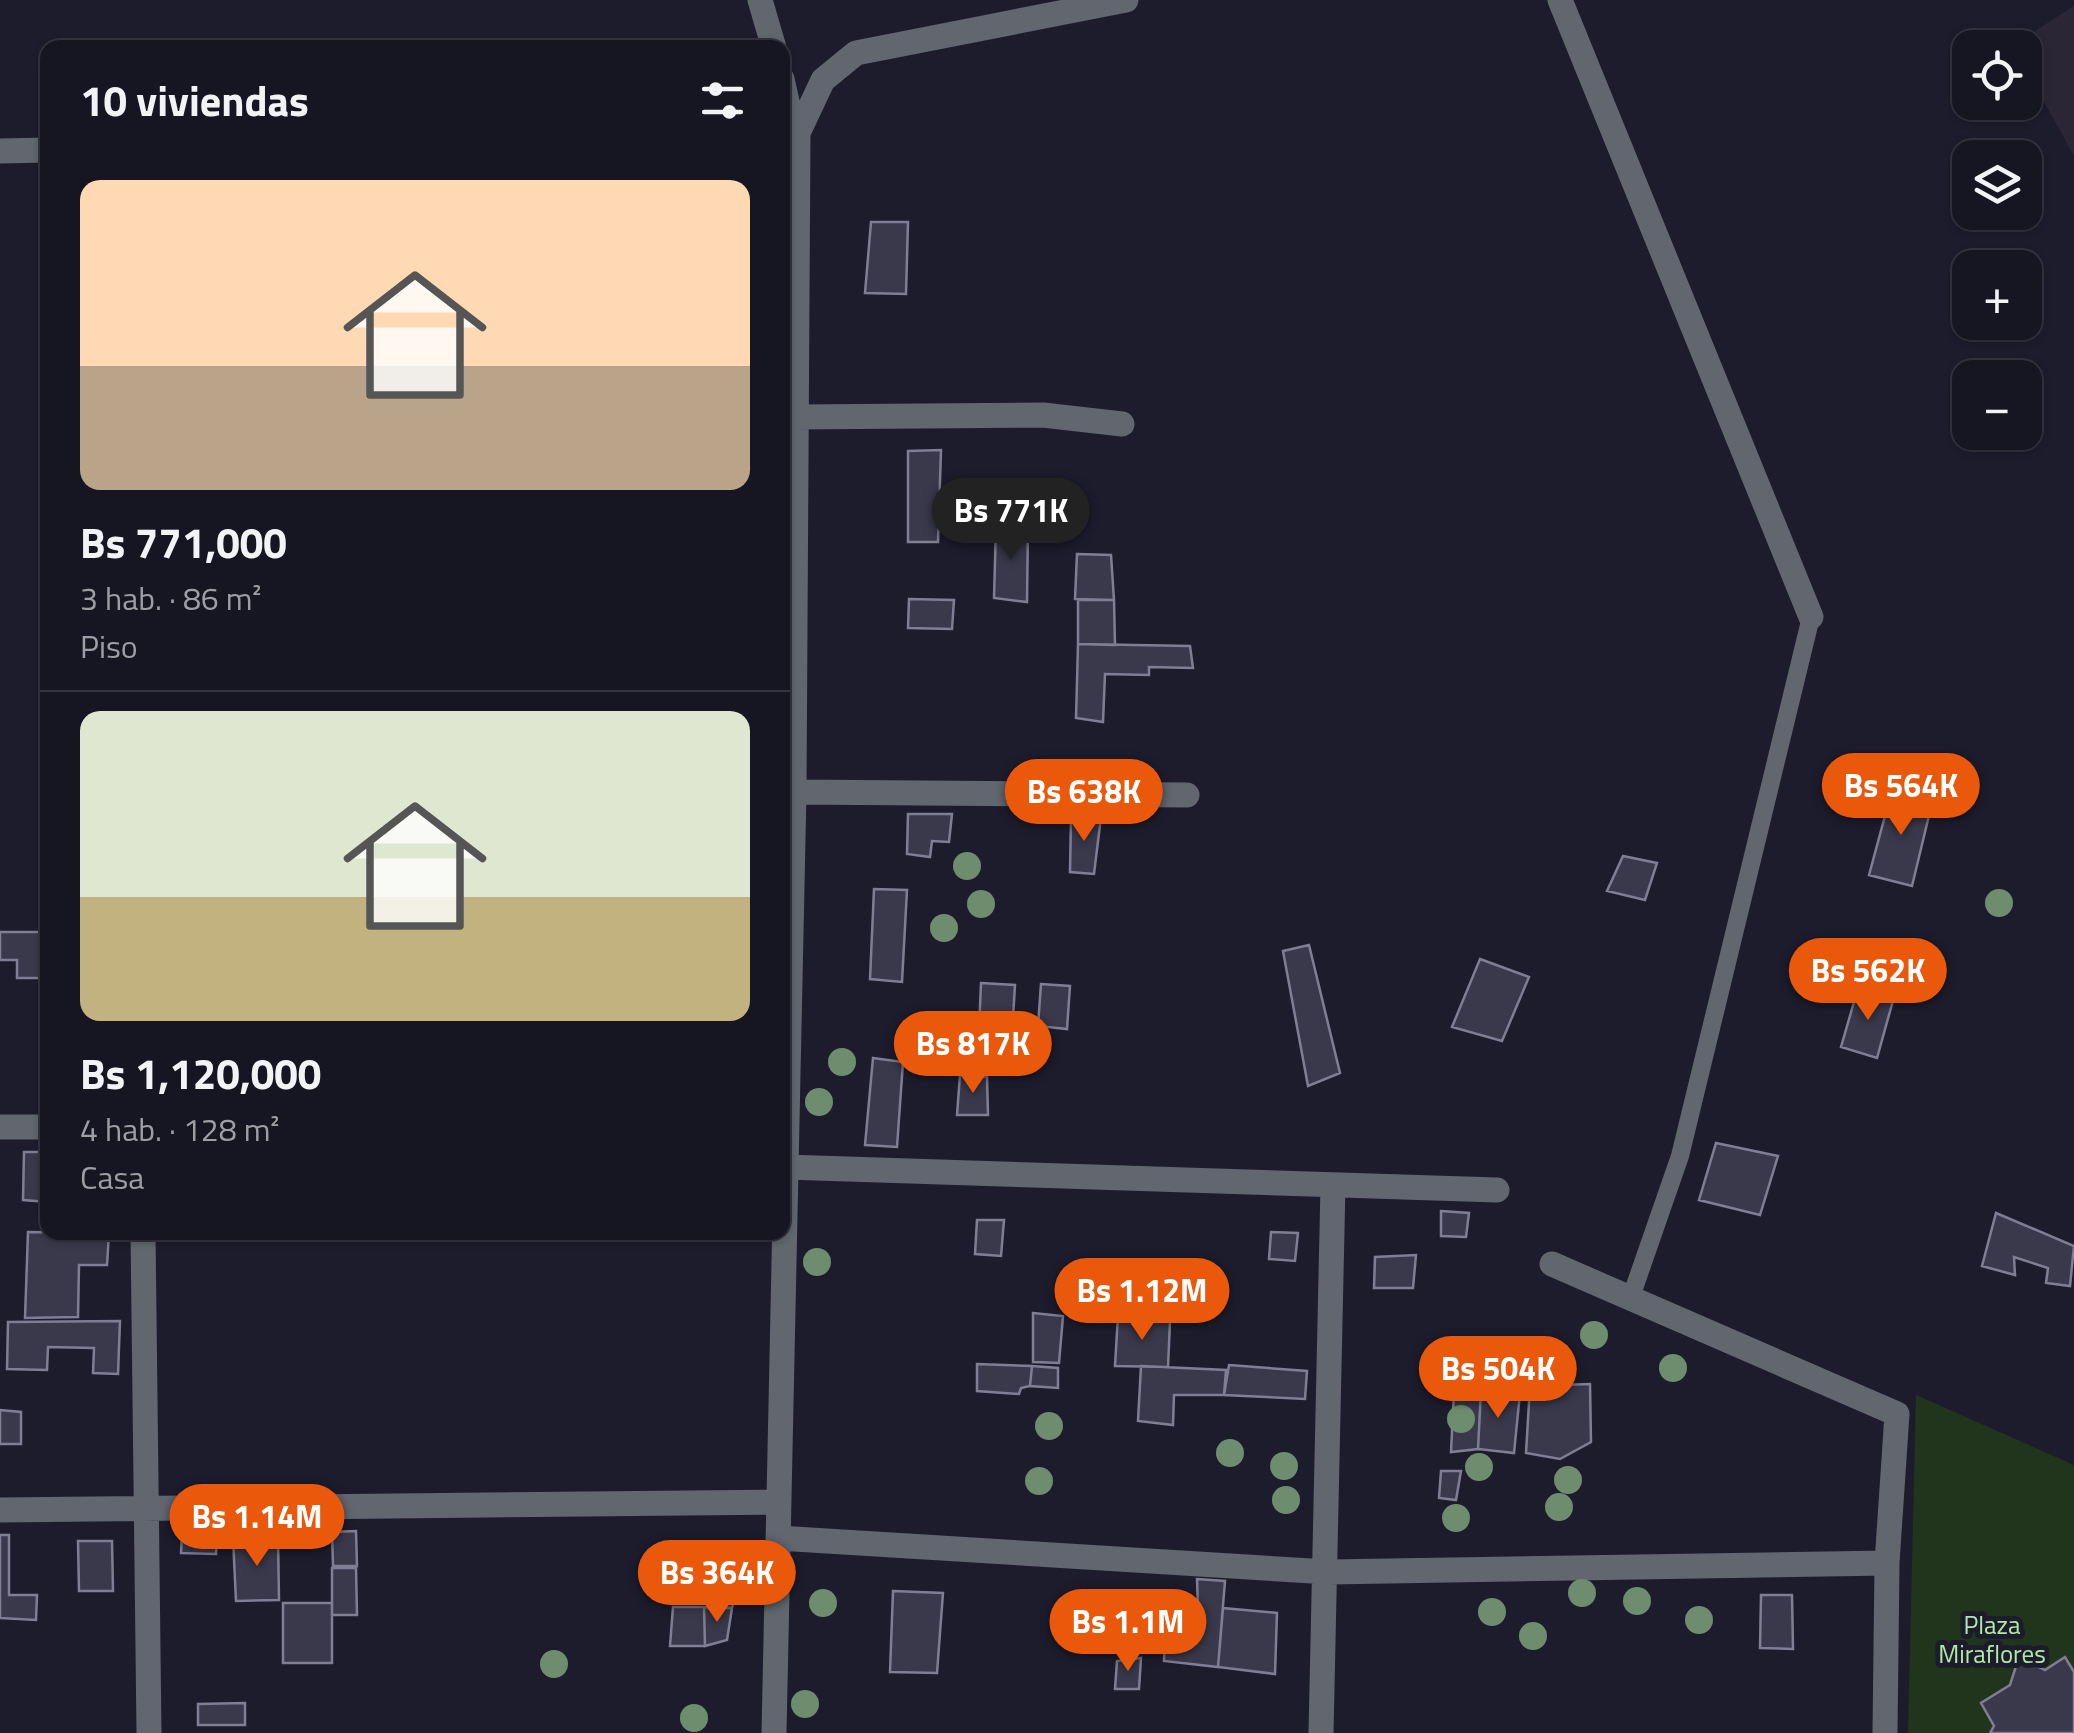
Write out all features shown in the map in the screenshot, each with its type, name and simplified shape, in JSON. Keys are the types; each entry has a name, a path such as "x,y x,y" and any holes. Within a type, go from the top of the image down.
{"street":[{"path":"760,0 772,40"},
{"path":"790,926 796,417 790,133 822,80 856,53 1126,0"},
{"path":"1560,0 1811,616"},
{"path":"0,151 40,150"},
{"path":"796,417 1044,415 1122,424"},
{"path":"794,792 1187,794"},
{"path":"0,1128 40,1127"},
{"path":"790,1168 1497,1190"},
{"path":"1322,1733 1334,1185"},
{"path":"143,1240 149,1733"},
{"path":"774,1733 783,1240"},
{"path":"1552,1264 1897,1414 1887,1563 1885,1733"},
{"path":"0,1510 778,1502"},
{"path":"778,1538 1328,1572 1887,1563"}],"lane":[{"path":"1631,1297 1680,1156 1811,616"}],"shaded area":[{"path":"2074,6 2074,156 2042,98 2042,30 2036,30"}],"green space":[{"name":"Plaza Miraflores","path":"1916,1395 2074,1465 2074,1733 1908,1733"}],"building":[{"path":"871,222 908,222 906,294 865,293"},
{"path":"941,450 938,542 908,542 908,451"},
{"path":"996,525 1028,525 1027,602 994,598"},
{"path":"1077,554 1111,555 1114,600 1075,599"},
{"path":"909,599 954,600 952,629 908,628"},
{"path":"1078,600 1114,600 1115,645 1078,644"},
{"path":"1078,644 1190,646 1193,668 1149,667 1149,675 1105,674 1103,722 1076,718"},
{"path":"1892,790 1933,799 1912,886 1869,875"},
{"path":"908,814 952,814 949,842 932,841 930,857 907,854"},
{"path":"1071,817 1101,817 1094,874 1070,872"},
{"path":"1623,856 1657,863 1645,900 1607,891"},
{"path":"874,889 907,890 902,982 870,979"},
{"path":"0,932 40,932 40,978 17,978 17,960 0,960"},
{"path":"1309,945 1340,1073 1308,1086 1283,951"},
{"path":"1480,959 1529,977 1502,1041 1452,1027"},
{"path":"981,983 1015,985 1012,1034 979,1031"},
{"path":"1041,984 1070,986 1067,1029 1038,1026"},
{"path":"1858,988 1894,997 1877,1058 1841,1047"},
{"path":"873,1058 903,1062 897,1147 865,1145"},
{"path":"960,1075 987,1077 988,1115 957,1115"},
{"path":"1716,1143 1778,1156 1760,1215 1699,1200"},
{"path":"24,1152 40,1152 40,1201 23,1200"},
{"path":"1441,1211 1469,1213 1466,1237 1441,1236"},
{"path":"1996,1213 2074,1246 2070,1286 2046,1283 2048,1268 2014,1257 2015,1275 1982,1266"},
{"path":"977,1220 1004,1220 1001,1256 975,1254"},
{"path":"28,1232 40,1232 40,1240 109,1240 107,1265 79,1265 78,1317 25,1318"},
{"path":"1271,1232 1298,1233 1295,1261 1269,1259"},
{"path":"1416,1255 1413,1288 1374,1288 1375,1257"},
{"path":"1033,1313 1063,1316 1059,1363 1033,1362"},
{"path":"1118,1315 1170,1322 1168,1367 1115,1366"},
{"path":"120,1321 118,1374 93,1373 94,1348 48,1347 47,1370 7,1369 8,1322"},
{"path":"977,1364 1032,1366 1030,1386 1021,1388 1019,1394 977,1391"},
{"path":"1229,1365 1307,1371 1305,1399 1224,1395"},
{"path":"1032,1366 1058,1368 1058,1388 1030,1386"},
{"path":"1141,1366 1226,1370 1224,1395 1174,1395 1173,1425 1138,1421"},
{"path":"1590,1384 1591,1442 1560,1459 1526,1453 1530,1386"},
{"path":"1481,1390 1520,1393 1514,1453 1478,1449"},
{"path":"1481,1390 1478,1449 1451,1452 1454,1392"},
{"path":"0,1410 21,1412 21,1444 0,1444"},
{"path":"1441,1471 1461,1471 1456,1500 1439,1498"},
{"path":"356,1531 357,1566 333,1566 332,1532"},
{"path":"182,1533 217,1534 216,1554 181,1553"},
{"path":"0,1535 9,1535 9,1595 37,1595 36,1620 0,1618"},
{"path":"278,1536 279,1600 236,1601 233,1538"},
{"path":"78,1541 112,1541 113,1591 79,1591"},
{"path":"332,1568 356,1568 357,1615 332,1615"},
{"path":"1197,1579 1225,1581 1218,1667 1164,1661 1166,1607 1198,1609"},
{"path":"713,1587 738,1588 732,1608 709,1608"},
{"path":"893,1591 943,1593 937,1673 890,1672"},
{"path":"1761,1595 1792,1595 1793,1649 1760,1648"},
{"path":"283,1603 332,1603 332,1663 283,1663"},
{"path":"673,1607 704,1607 705,1646 670,1646"},
{"path":"704,1607 732,1608 727,1640 705,1646"},
{"path":"1223,1608 1277,1613 1275,1674 1218,1667"},
{"path":"2019,1657 2045,1670 2065,1657 2074,1672 2074,1733 1990,1733 1994,1726 1981,1703 2010,1685"},
{"path":"1141,1658 1139,1689 1115,1689 1117,1661"},
{"path":"245,1703 245,1725 198,1725 198,1704"}]}
